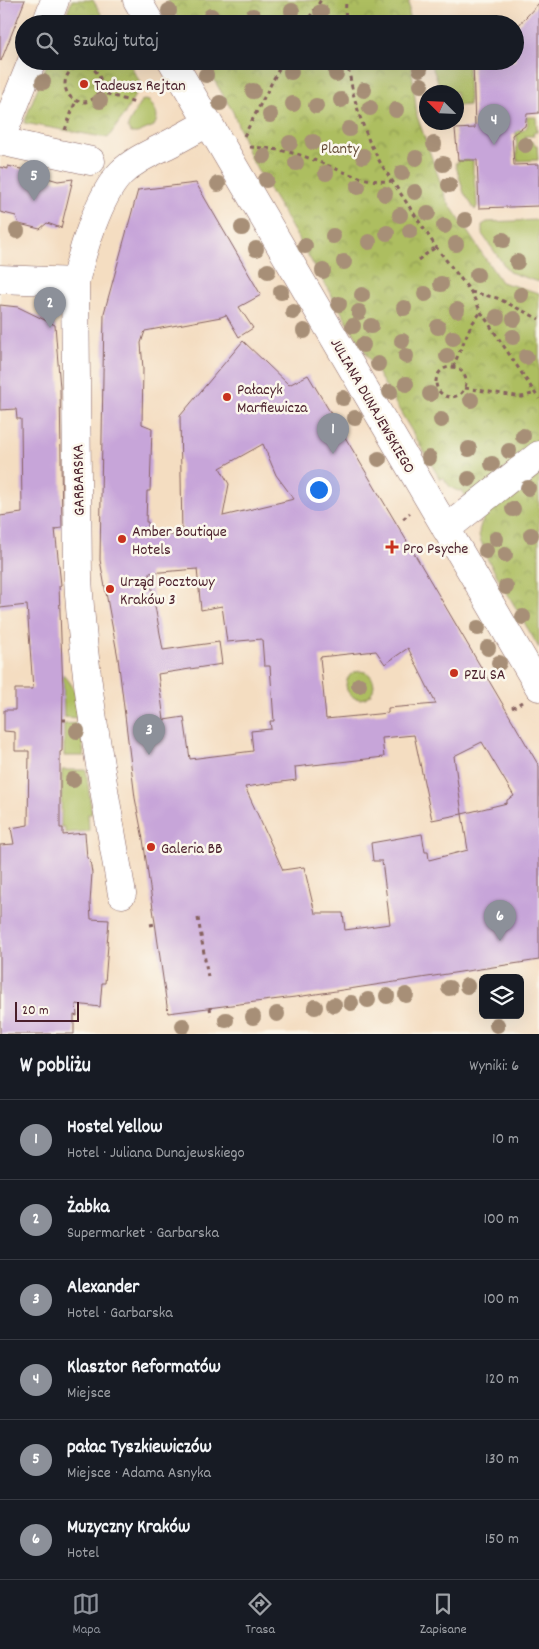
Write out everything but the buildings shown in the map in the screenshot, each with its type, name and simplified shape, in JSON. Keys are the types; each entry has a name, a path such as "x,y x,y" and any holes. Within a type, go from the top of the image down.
{"street":[{"path":"49,15 55,0"},
{"path":"137,0 146,15"},
{"path":"28,70 0,141 91,161"},
{"name":"JULIANA DUNAJEWSKIEGO","path":"177,70 539,687"},
{"name":"GARBARSKA","path":"122,894 80,621 74,282 102,200 120,173 134,162 208,123"},
{"path":"0,279 74,282"},
{"path":"446,529 539,455"}],"path":[{"path":"310,15 321,0"},
{"path":"345,15 346,0"},
{"path":"72,70 66,78 66,90 70,96 82,102 90,100 99,91 101,83 95,70"},
{"path":"244,141 245,134 278,70"},
{"path":"349,70 353,93 369,141 392,181 436,247 471,292 481,312 539,399"},
{"path":"99,91 135,103"},
{"path":"64,133 76,100"},
{"path":"242,147 272,148 300,155 335,169 380,182 392,181"},
{"path":"418,260 436,247"},
{"path":"471,292 497,298 539,319"},
{"path":"454,367 471,325 481,312"},
{"path":"454,367 463,373 466,380 464,388 460,393 451,397 444,395 437,387 436,381 441,371 454,367"},
{"path":"464,388 522,397 535,393"},
{"path":"198,918 208,977"},
{"path":"150,925 155,924"},
{"path":"210,1008 211,1015"}],"green space":[{"path":"72,0 93,0 102,15 66,15"},
{"path":"167,0 409,0 409,15 176,15"},
{"path":"45,70 133,70 141,84 124,115 108,138 24,123"},
{"name":"Planty","path":"208,70 412,70 419,130 422,130 447,201 501,282 539,293 539,648 485,555 479,535 483,520 462,491 451,487 443,477 440,479 250,157 233,112"},
{"path":"433,70 468,70 469,105 464,105 464,85 439,85"},
{"path":"141,101 149,101 155,110 156,122 154,126 137,133 131,133 128,125"},
{"path":"526,117 536,117 537,132 533,133 534,136 525,136 526,142 534,142 534,145 537,145 538,160 517,161 516,130 521,131 526,127 528,124"},
{"path":"458,160 473,160 477,206 475,210 464,193 455,163 458,163"},
{"path":"539,220 539,282 509,272 482,234 482,225 487,222"},
{"path":"360,671 370,675 374,685 370,695 360,699 350,695 346,685 350,675"},
{"path":"63,674 74,690 79,718 64,717"},
{"path":"80,723 84,756 64,756 64,724"},
{"path":"62,770 86,770 92,814 88,814 89,831 65,833 65,827 61,827"}],"place":[{"name":"Tadeusz Rejtan","path":"84,84"},
{"name":"Klasztor Reformatów","path":"494,145"},
{"name":"pałac Tyszkiewiczów","path":"34,201"},
{"name":"Żabka","path":"50,328"},
{"name":"Pałacyk Marfiewicza","path":"227,397"},
{"name":"Hostel Yellow","path":"333,454"},
{"name":"Amber Boutique Hotels","path":"122,539"},
{"name":"Pro Psyche","path":"392,547"},
{"name":"Urząd Pocztowy Kraków 3","path":"110,589"},
{"name":"PZU SA","path":"454,673"},
{"name":"Alexander","path":"149,755"},
{"name":"Galeria BB","path":"151,847"},
{"name":"Muzyczny Kraków","path":"500,941"}]}
